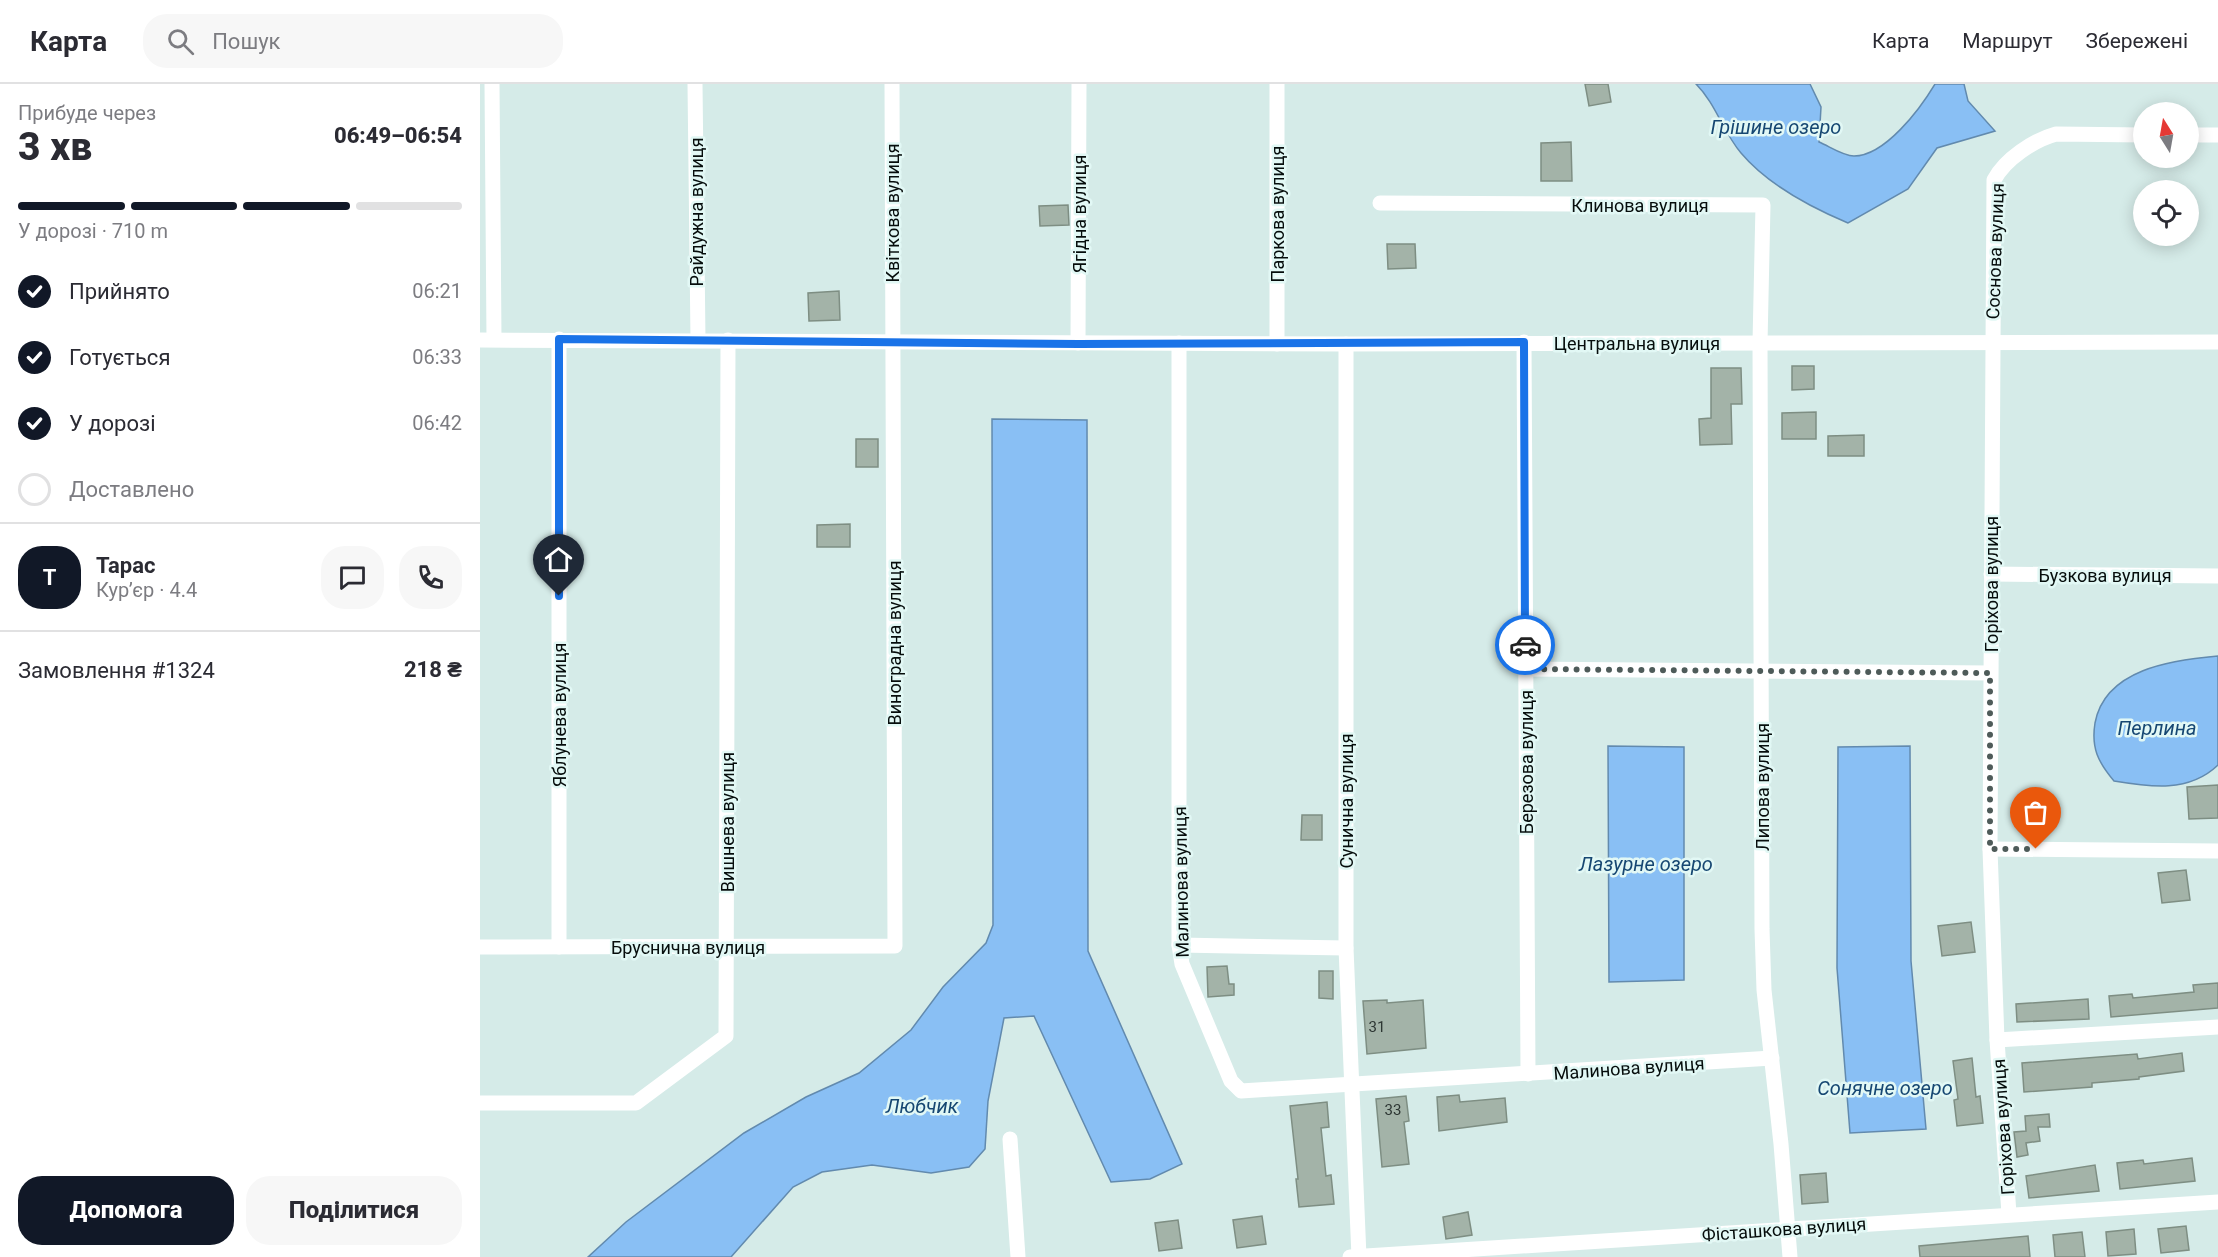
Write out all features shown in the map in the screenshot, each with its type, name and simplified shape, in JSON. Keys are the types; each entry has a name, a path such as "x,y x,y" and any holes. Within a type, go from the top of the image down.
{"street":[{"path":"487,340 487,151 492,84"},
{"name":"Райдужна вулиця","path":"695,84 698,339"},
{"name":"Квіткова вулиця","path":"892,84 892,341"},
{"name":"Ягідна вулиця","path":"1078,344 1079,84"},
{"name":"Паркова вулиця","path":"1277,84 1277,344"},
{"name":"Соснова вулиця","path":"1992,344 1994,180 2000,168 2043,138 2056,134 2133,135"},
{"path":"2199,135 2218,135"},
{"name":"Клинова вулиця","path":"1380,203 1763,205 1760,343"},
{"name":"Яблунева вулиця","path":"559,339 559,947"},
{"name":"Центральна вулиця","path":"487,340 698,339 1078,344 2218,342"},
{"name":"Вишнева вулиця","path":"480,1103 636,1103 726,1036 728,340"},
{"name":"Виноградна вулиця","path":"892,341 895,946"},
{"name":"Березова вулиця","path":"1524,342 1528,1074"},
{"name":"Малинова вулиця","path":"1179,343 1179,945 1182,964 1231,1081 1241,1091 1772,1058"},
{"name":"Липова вулиця","path":"1760,343 1764,990 1790,1257"},
{"name":"Сунична вулиця","path":"1346,344 1346,948 1359,1257"},
{"name":"Горіхова вулиця","path":"1992,344 1990,849 1997,1040 2009,1214"},
{"name":"Бузкова вулиця","path":"1991,574 2218,576"},
{"path":"1525,669 1990,673"},
{"path":"1990,849 2218,851"},
{"path":"1179,945 1346,948"},
{"name":"Бруснична вулиця","path":"480,947 895,946"},
{"name":"Горіхова вулиця","path":"1997,1040 2218,1027"},
{"path":"1010,1139 1018,1257"},
{"name":"Фісташкова вулиця","path":"1350,1257 2218,1202"}],"water":[{"name":"Грішине озеро","path":"1696,84 1810,84 1821,107 1819,142 1850,156 1866,154 1889,140 1911,118 1935,84 1964,84 1968,101 1995,131 1937,148 1908,189 1848,223 1790,194 1752,165 1735,145 1709,100"},
{"name":"Любчик","path":"992,419 1087,420 1088,951 1182,1164 1150,1179 1111,1182 1034,1016 1004,1018 988,1101 985,1149 969,1167 931,1173 872,1165 822,1172 793,1187 731,1257 588,1257 626,1222 744,1133 806,1097 859,1073 911,1030 943,987 986,943 993,925"},
{"name":"Перлина","path":"2218,656 2218,765 2195,780 2169,786 2114,781 2100,761 2094,740 2095,723 2101,705 2112,690 2126,679 2143,671 2181,661"},
{"name":"Лазурне озеро","path":"1608,746 1684,747 1684,980 1609,982"},
{"name":"Сонячне озеро","path":"1910,746 1911,961 1926,1129 1850,1133 1837,968 1838,747"}],"building":[{"path":"1585,84 1608,84 1611,102 1589,106"},
{"path":"1571,142 1572,181 1541,181 1541,143"},
{"path":"1068,205 1069,225 1040,226 1039,206"},
{"path":"1387,244 1415,244 1416,268 1388,269"},
{"path":"839,291 840,320 809,321 808,293"},
{"path":"1792,366 1814,366 1814,389 1792,390"},
{"path":"1711,368 1741,368 1742,404 1731,404 1732,444 1700,445 1699,419 1711,418"},
{"path":"1816,412 1816,439 1782,439 1782,413"},
{"path":"1864,435 1864,456 1828,456 1828,436"},
{"path":"856,439 878,439 878,467 856,467"},
{"path":"850,524 850,547 817,547 817,525"},
{"path":"2218,785 2218,818 2189,819 2187,787"},
{"path":"1302,815 1322,815 1322,840 1301,840"},
{"path":"2186,870 2190,900 2162,903 2158,873"},
{"path":"1971,922 1975,952 1942,956 1938,926"},
{"path":"1227,966 1229,984 1234,984 1234,995 1208,997 1207,967"},
{"path":"1319,971 1333,971 1333,999 1319,998"},
{"path":"2218,983 2218,1008 2111,1017 2109,996 2132,994 2133,998 2194,992 2193,985"},
{"path":"2088,999 2089,1019 2017,1022 2016,1004"},
{"path":"1387,1000 1387,1003 1423,1000 1426,1048 1367,1054 1363,1001"},
{"path":"2182,1053 2184,1071 2139,1077 2139,1079 2092,1083 2092,1087 2024,1092 2022,1063 2137,1054 2138,1059"},
{"path":"1972,1058 1976,1097 1980,1096 1983,1123 1957,1126 1954,1100 1958,1099 1953,1061"},
{"path":"1459,1095 1460,1102 1505,1098 1507,1122 1439,1131 1437,1097"},
{"path":"1406,1096 1409,1121 1404,1122 1409,1164 1382,1167 1376,1099"},
{"path":"1327,1102 1329,1127 1321,1128 1326,1176 1331,1175 1334,1204 1299,1207 1290,1106"},
{"path":"2049,1114 2050,1127 2038,1127 2040,1141 2026,1143 2028,1155 2017,1157 2014,1132 2026,1131 2025,1116"},
{"path":"2192,1158 2195,1181 2120,1189 2117,1163 2143,1160 2144,1164"},
{"path":"2095,1165 2099,1191 2029,1198 2026,1176"},
{"path":"1826,1173 1828,1202 1802,1204 1800,1175"},
{"path":"1468,1212 1472,1235 1446,1239 1443,1217"},
{"path":"1262,1216 1266,1244 1237,1248 1233,1220"},
{"path":"1178,1220 1182,1248 1159,1251 1155,1223"},
{"path":"2186,1226 2189,1250 2161,1253 2158,1229"},
{"path":"2134,1229 2136,1254 2108,1256 2106,1232"},
{"path":"2082,1232 2085,1257 2055,1257 2053,1235"},
{"path":"2028,1236 2030,1257 1920,1257 1919,1246"}],"way so far":[{"path":"1525,645 1525,669 1990,673 1990,849 2036,849"}],"route":[{"path":"559,596 559,339 1078,344 1524,342 1525,645"}]}
